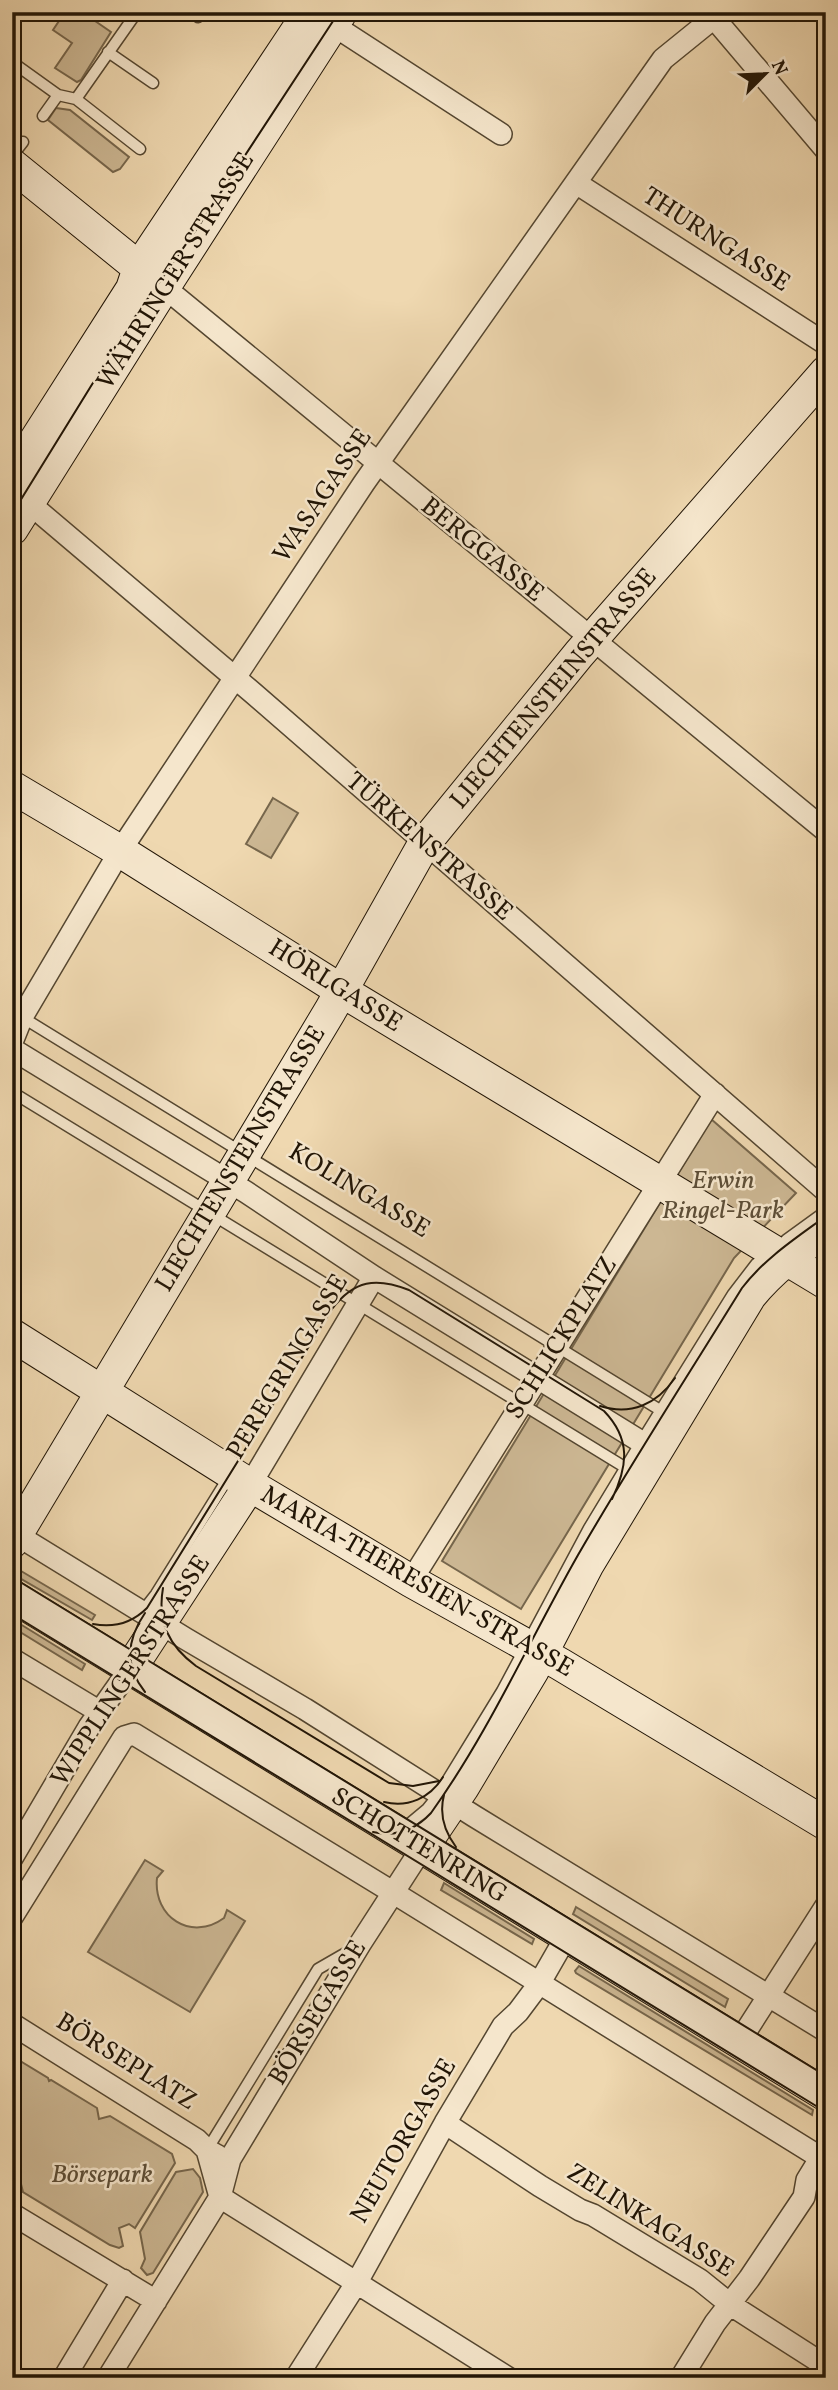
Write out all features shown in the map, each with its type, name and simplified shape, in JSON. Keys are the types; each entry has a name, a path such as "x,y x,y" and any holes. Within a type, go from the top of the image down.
{"main road":[{"name":"WÄHRINGER STRASSE","path":"21,517 154,272 299,28 330,15"},
{"path":"18,154 154,272"},
{"name":"WÄHRINGER STRASSE","path":"12,477 132,289 154,272"},
{"name":"LIECHTENSTEINSTRASSE","path":"14,1536 341,991 424,844 592,640 826,372"},
{"name":"HÖRLGASSE","path":"12,787 120,851 341,991 659,1183"},
{"path":"659,1183 826,1283"},
{"path":"533,1651 588,1564 633,1473 668,1415 768,1274 778,1255 826,1230"},
{"name":"MARIA-THERESIEN-STRASSE","path":"12,1335 241,1479 417,1571 533,1651 826,1824"},
{"name":"WIPPLINGERSTRASSE","path":"130,1669 152,1618 241,1479"},
{"name":"SCHOTTENRING","path":"12,1596 826,2095"},
{"name":"BÖRSEGASSE","path":"410,1841 446,1798 533,1651"}],"street":[{"path":"330,15 500,134"},
{"path":"717,15 826,150"},
{"name":"WASAGASSE","path":"12,1042 17,1014 120,851 377,464 663,59 717,15"},
{"name":"THURNGASSE","path":"576,183 826,344"},
{"name":"BERGGASSE","path":"154,272 377,464 826,831"},
{"name":"TÜRKENSTRASSE","path":"21,517 234,678 826,1191"},
{"path":"12,1049 228,1181 374,1277 649,1446"},
{"name":"SCHLICKPLATZ","path":"417,1571 715,1094"},
{"name":"PEREGRINGASSE","path":"241,1479 374,1277"},
{"name":"SCHOTTENRING","path":"14,1536 305,1709 826,2031"},
{"path":"12,1660 100,1712"},
{"name":"WIPPLINGERSTRASSE","path":"12,1858 100,1712 130,1669"},
{"name":"SCHOTTENRING","path":"134,1734 824,2156"},
{"name":"WIPPLINGERSTRASSE","path":"12,1917 124,1737 134,1734"},
{"name":"BÖRSEGASSE","path":"115,2375 156,2301 220,2197 230,2159 394,1892 410,1841"},
{"path":"739,2042 826,1906"},
{"name":"NEUTORGASSE","path":"296,2378 357,2282 444,2123 503,2026 518,2012 539,1984 566,1937"},
{"name":"BÖRSEPLATZ","path":"12,2024 197,2140 207,2150 219,2157 230,2159"},
{"name":"ZELINKAGASSE","path":"444,2123 540,2186 700,2280 731,2305 826,2366"},
{"name":"BÖRSEPLATZ","path":"207,2150 220,2197"},
{"path":"681,2378 715,2323 731,2305 804,2197 807,2180 824,2156"},
{"path":"220,2197 508,2378"},
{"path":"12,2214 156,2301"},
{"path":"64,2378 123,2280"}],"lane":[{"path":"76,99 137,12"},
{"path":"107,52 153,83"},
{"path":"12,62 58,95 76,99 140,149"},
{"path":"43,116 58,95"},
{"path":"12,156 18,154"},
{"name":"KOLINGASSE","path":"17,1014 668,1415"},
{"path":"12,1092 633,1473"},
{"path":"778,1255 826,1211"},
{"path":"207,2150 318,1969 360,1944"}],"green space":[{"path":"65,12 82,12 111,32 81,80 77,82 55,68 72,43 53,30"},
{"path":"56,108 70,110 129,157 120,169 113,172 48,120"},
{"path":"273,798 298,813 271,858 246,844"},
{"name":"Erwin Ringel-Park","path":"711,1119 796,1193 734,1258 521,1609 442,1561"},
{"path":"21,1571 95,1615 92,1620 18,1577"},
{"path":"12,1619 85,1664 82,1670 12,1627"},
{"path":"145,1860 163,1871 157,1878 157,1892 161,1904 177,1922 187,1926 211,1925 224,1918 227,1910 245,1921 190,2012 88,1952"},
{"path":"444,1883 534,1939 532,1944 441,1890"},
{"path":"576,1907 728,1999 725,2007 573,1914"},
{"path":"579,1966 813,2110 812,2115 576,1973"},
{"name":"Börsepark","path":"12,2056 97,2108 99,2119 110,2116 172,2154 175,2163 135,2228 129,2224 119,2228 123,2246 119,2248 110,2245 23,2192 21,2184 12,2185"},
{"path":"193,2169 200,2178 203,2192 153,2273 147,2275 141,2268 145,2259 140,2232 176,2172"}],"tram line":[{"path":"12,514 125,331 198,227 339,12"},
{"path":"373,1832 389,1834 404,1831 431,1813 472,1751 598,1521 742,1288 771,1258 826,1216"},
{"path":"93,1624 122,1623 147,1608 332,1309 349,1292 366,1284 386,1283 409,1290 604,1411 613,1421 623,1442 624,1464 612,1499"},
{"path":"600,1406 611,1409 642,1406 660,1395 675,1378"},
{"path":"12,1577 826,2076"},
{"path":"163,1588 162,1612 167,1632 179,1650 196,1666 389,1783 413,1786 439,1781"},
{"path":"145,1613 134,1633 130,1652 134,1672 145,1692"},
{"path":"12,1614 826,2112"},
{"path":"384,1802 402,1804 418,1800 432,1791 443,1777"},
{"path":"444,1795 444,1822 456,1847"}]}
